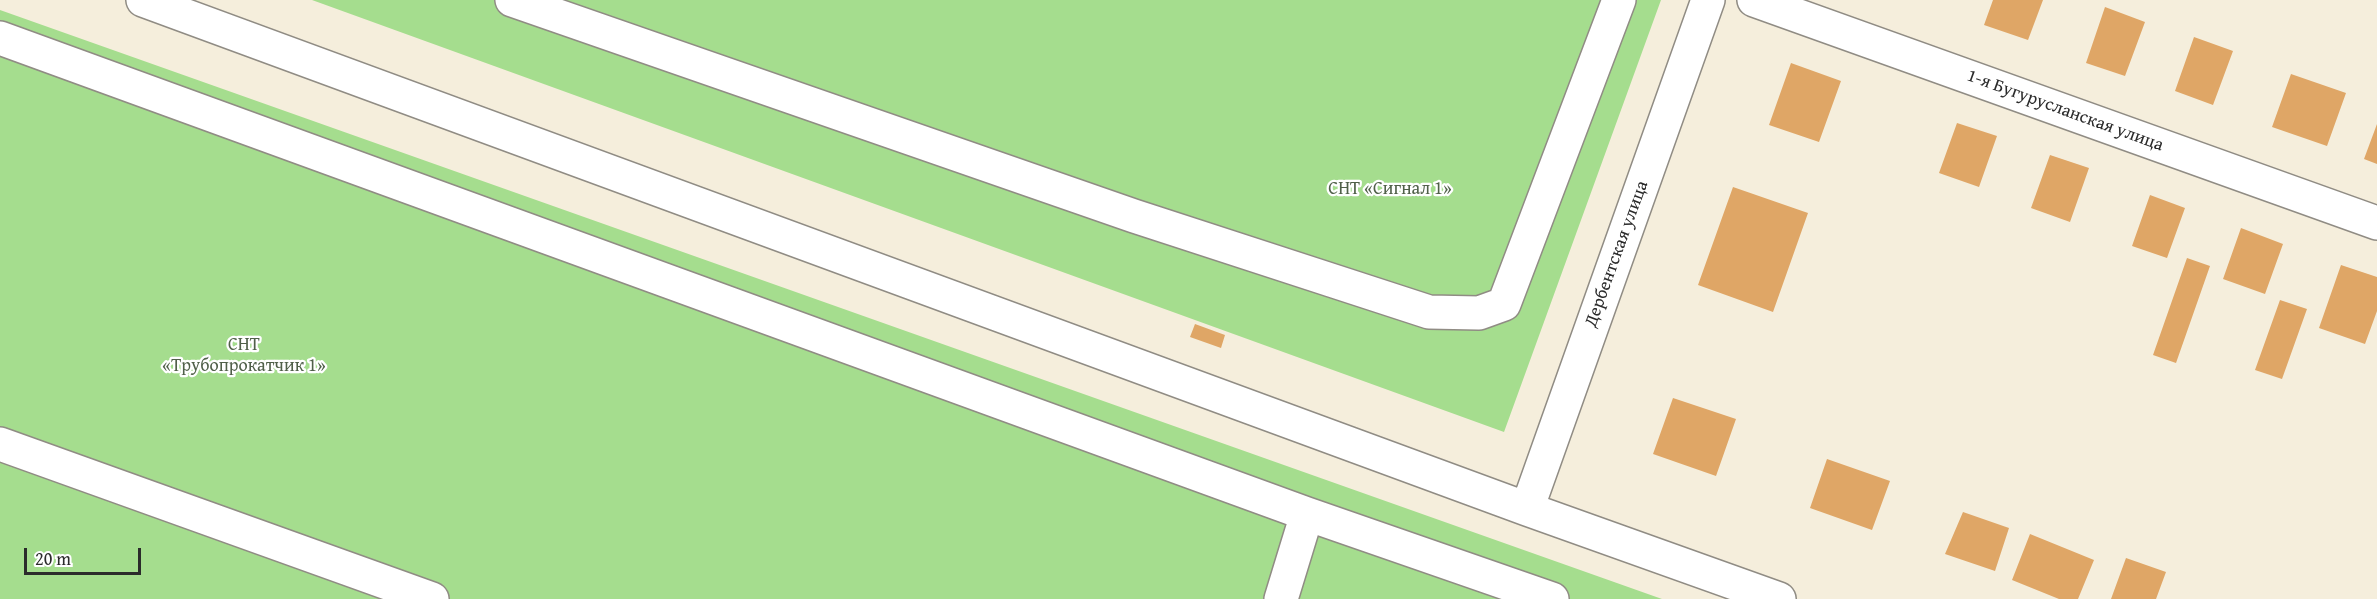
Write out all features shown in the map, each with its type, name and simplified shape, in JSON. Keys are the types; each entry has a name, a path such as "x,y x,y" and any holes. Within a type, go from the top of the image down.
{"street":[{"path":"143,0 1527,509 1779,599"},
{"path":"512,0 1134,216 1429,312 1479,313 1503,304 1619,0"},
{"name":"Дербентская улица","path":"1527,509 1708,0"},
{"name":"1-я Бугурусланская улица","path":"1754,0 2377,223"},
{"path":"0,38 1307,514 1552,599"},
{"path":"0,444 432,599"},
{"path":"1281,599 1307,514"}],"green space":[{"name":"СНТ «Сигнал 1»","path":"312,0 1661,0 1504,432"},
{"name":"СНТ «Трубопрокатчик 1»","path":"0,10 1662,599 0,599"}],"building":[{"path":"1993,0 2043,0 2028,40 1984,25"},
{"path":"2105,7 2145,22 2125,76 2086,63"},
{"path":"2194,37 2233,51 2213,105 2175,91"},
{"path":"1791,63 1841,81 1819,142 1769,125"},
{"path":"2291,74 2346,93 2327,146 2272,127"},
{"path":"1957,123 1997,136 1979,187 1939,173"},
{"path":"2377,124 2377,164 2364,159"},
{"path":"2050,155 2089,168 2070,222 2031,208"},
{"path":"1733,187 1808,213 1773,312 1698,285"},
{"path":"2150,195 2185,208 2167,258 2132,246"},
{"path":"2241,228 2283,244 2265,294 2223,279"},
{"path":"2187,258 2210,266 2176,363 2153,355"},
{"path":"2341,265 2377,277 2377,311 2365,344 2319,328"},
{"path":"2280,300 2307,309 2282,379 2255,370"},
{"path":"1195,324 1225,335 1221,348 1190,337"},
{"path":"1673,398 1736,419 1716,476 1653,454"},
{"path":"1827,459 1890,481 1872,530 1810,508"},
{"path":"1963,512 2009,528 1995,571 1945,554"},
{"path":"2030,534 2094,560 2078,599 2059,599 2012,580"},
{"path":"2126,558 2166,572 2156,599 2111,599"}]}
